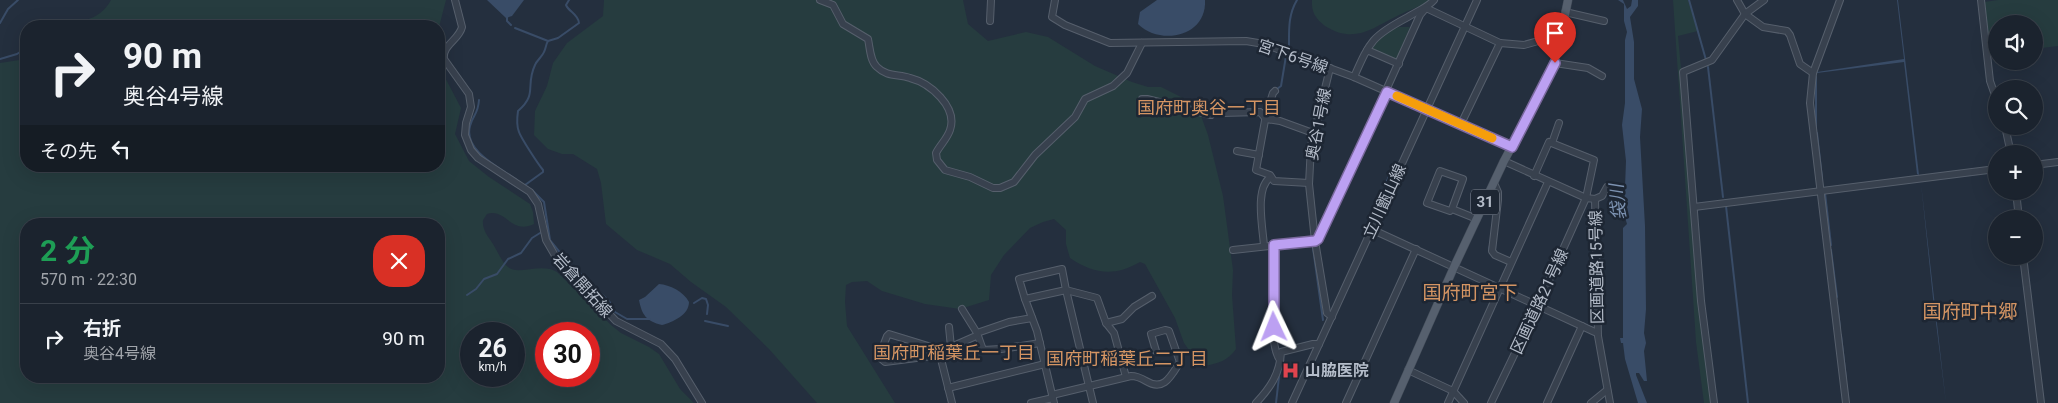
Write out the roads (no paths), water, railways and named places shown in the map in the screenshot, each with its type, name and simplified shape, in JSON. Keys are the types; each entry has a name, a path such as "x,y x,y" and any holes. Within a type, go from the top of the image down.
{"main road":[{"name":"31","path":"1394,403 1454,267 1504,161 1555,63 1568,0"}],"street":[{"name":"岩倉開拓線","path":"445,49 457,38 462,27 455,0"},
{"path":"820,0 834,5 843,24 868,39 872,61 876,67 886,74 908,77 922,82 938,94 947,107 951,119 950,128 936,153 940,166 945,170 970,177 993,188 1000,188 1014,182 1035,155 1075,117 1085,99 1113,86 1127,73 1142,43"},
{"path":"990,21 991,0"},
{"name":"宮下6号線","path":"1055,0 1052,17 1064,25 1110,43 1246,41 1264,44 1354,77 1512,147"},
{"path":"1233,250 1315,241 1322,232 1387,92 1420,15 1434,0"},
{"name":"立川甑山線","path":"1292,403 1477,0"},
{"path":"1737,0 1744,14 1763,27 1787,31 1790,34 1800,64 1813,73"},
{"path":"1714,403 1701,301 1683,72 1712,60 1744,14 1764,0"},
{"path":"1840,0 1813,73 1810,103 1846,403"},
{"path":"1981,0 1990,80"},
{"path":"1426,8 1500,43 1524,45 1549,38 1560,40"},
{"path":"1354,77 1376,36 1426,8"},
{"path":"1566,12 1604,22"},
{"path":"1461,124 1500,43"},
{"path":"1367,50 1399,64"},
{"name":"岩倉開拓線","path":"445,60 469,94 472,107 466,123 465,135 471,150 478,158 530,192 538,204 546,240 557,259 616,321 630,330 661,344 675,359 702,403"},
{"path":"1555,63 1588,68 1602,76"},
{"name":"奥谷1号線","path":"1330,68 1313,133 1309,183 1315,241 1327,313 1332,317"},
{"path":"1276,91 1273,93 1266,119 1256,170 1271,177 1274,181 1309,183"},
{"path":"1142,99 1211,115"},
{"path":"1221,113 1257,111 1262,113 1266,119 1280,121 1313,133"},
{"path":"1534,176 1549,142 1552,143 1559,123"},
{"name":"区画道路21号線","path":"1491,403 1586,198 1594,160 1552,143"},
{"path":"1237,151 1259,154"},
{"name":"区画道路15号線","path":"1504,161 1586,198 1595,199 1598,333 1610,403"},
{"path":"2043,164 2058,162"},
{"path":"1452,209 1462,178 1440,170 1428,202 1477,219"},
{"path":"1694,207 1988,171"},
{"path":"1264,246 1260,194 1267,180 1271,177"},
{"path":"1448,403 1548,182"},
{"path":"1494,183 1498,192 1498,200 1492,251 1495,255 1511,262"},
{"path":"1595,199 1602,196 1607,187"},
{"path":"1371,229 1598,333"},
{"path":"1274,245 1275,347 1280,360"},
{"path":"1346,403 1416,249"},
{"path":"2024,265 2041,403"},
{"path":"1053,399 1040,343 1019,279 1062,269 1093,403"},
{"path":"1025,299 1066,290 1097,298 1106,324 1114,333 1126,377"},
{"path":"1106,324 1122,318 1134,307 1152,296"},
{"path":"962,309 977,333 983,350 1040,343"},
{"path":"939,352 889,334 879,357 885,362 939,352 976,336 977,333 1009,322 1032,318"},
{"path":"1547,403 1582,326"},
{"path":"949,327 951,347"},
{"path":"1031,403 1053,399 1089,386 1126,377 1136,376 1156,386 1165,382 1180,362 1169,331 1165,330 1151,334 1156,351"},
{"path":"1256,403 1276,377 1282,351 1319,344"},
{"path":"939,352 952,403"},
{"path":"948,388 1045,364"},
{"path":"1408,370 1454,391 1464,403"},
{"path":"1591,403 1607,390"}],"water":[{"path":"487,0 524,0 512,16 506,18"},
{"path":"1157,0 1205,0 1204,13 1190,30 1169,36 1158,35 1147,31 1138,24 1140,12"},
{"path":"1618,0 1623,0 1627,9 1631,6 1632,0 1638,0 1638,6 1630,17 1634,42 1634,79 1642,109 1640,137 1645,226 1646,309 1644,333 1646,343 1644,351 1647,381 1644,381 1639,373 1636,373 1636,375 1647,403 1638,403 1625,359 1623,343 1621,343 1620,338 1623,338 1623,228 1627,224 1624,214 1626,161 1622,125 1625,103 1625,40 1627,32 1624,21 1624,4"},
{"path":"1897,0 1919,175 1917,174 1904,62 1817,73 1904,59"},
{"path":"1921,183 1946,403 1933,298"},
{"path":"659,284 676,289 689,302 683,314 675,320 662,325 652,322 646,317 639,300"}],"waterway":[{"path":"0,23 8,9 18,0"},
{"path":"515,28 548,41 558,38 579,23 577,17 566,5 569,0"},
{"path":"1289,47 1291,17 1297,0"},
{"path":"1689,0 1706,60"},
{"path":"507,16 507,21 511,25"},
{"path":"525,185 543,172 543,170 519,132 517,124 518,111 528,100 532,72 543,54 548,41"},
{"path":"0,59 20,52"},
{"path":"1277,89 1281,86 1286,56"},
{"path":"1708,67 1723,197"},
{"path":"1816,77 1816,128"},
{"path":"479,100 478,109 470,126 469,135 472,143 484,158 517,180"},
{"path":"1817,133 1822,178"},
{"path":"1387,181 1392,169"},
{"path":"532,190 544,202 550,240 566,260 609,301 615,312 627,319 650,319"},
{"path":"1825,193 1831,245"},
{"path":"1726,206 1748,403"},
{"path":"467,295 476,289 484,279 497,274 508,259 521,253 532,238 540,233"},
{"path":"1489,250 1491,240"},
{"path":"1313,248 1323,320"},
{"path":"1831,250 1837,297"},
{"path":"694,303 702,298 706,299 708,305 707,314"},
{"path":"1837,304 1840,327"},
{"path":"705,321 728,326"},
{"path":"1841,335 1846,379"},
{"path":"1276,403 1279,377"}],"place":[{"name":"山脇医院","path":"1291,370"}],"district":[{"name":"国府町奥谷一丁目","path":"1209,108"},
{"name":"国府町宮下","path":"1470,292"},
{"name":"国府町中郷","path":"1970,311"},
{"name":"国府町稲葉丘一丁目","path":"954,353"},
{"name":"国府町稲葉丘二丁目","path":"1127,359"}],"water label":[{"name":"袋川","path":"1618,202"}]}
